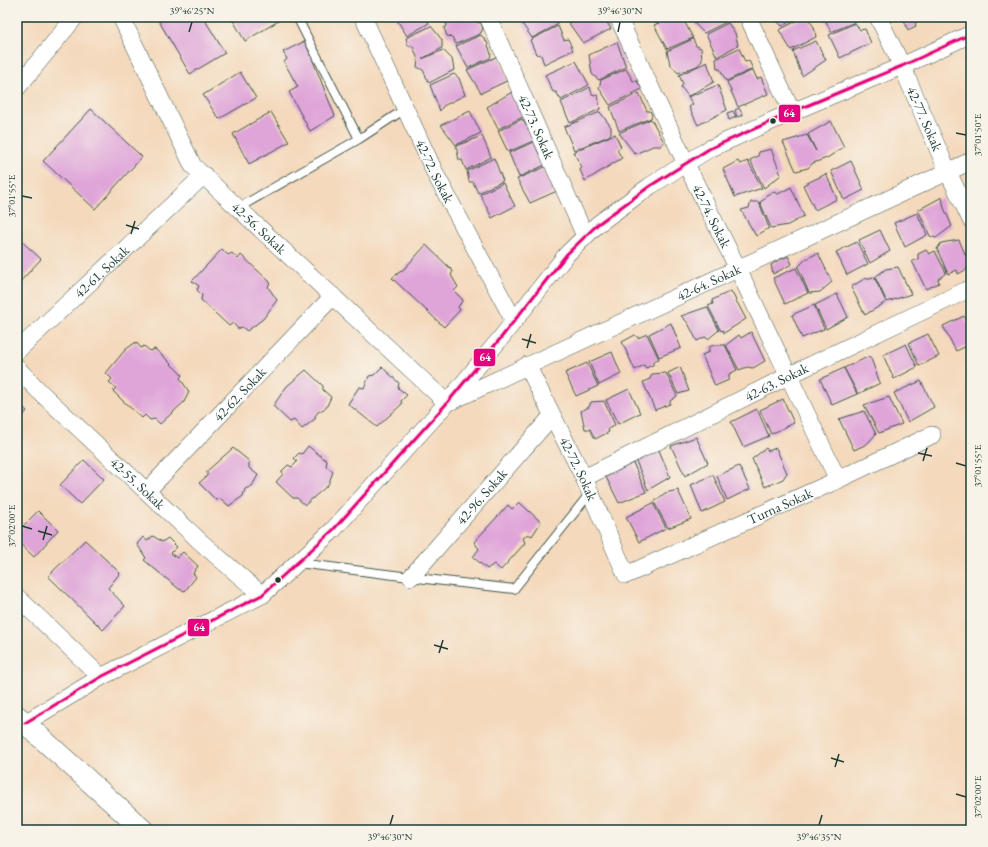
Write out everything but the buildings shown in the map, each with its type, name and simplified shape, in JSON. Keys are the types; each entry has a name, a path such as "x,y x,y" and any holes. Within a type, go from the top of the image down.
{"street":[{"path":"17,88 75,17"},
{"name":"42-56. Sokak","path":"121,17 193,166 447,402"},
{"name":"42-72. Sokak","path":"363,17 436,176 514,321"},
{"name":"42-73. Sokak","path":"488,17 586,236"},
{"name":"42-74. Sokak","path":"618,17 686,164 738,269 838,480"},
{"path":"748,17 792,112"},
{"name":"42-77. Sokak","path":"878,17 902,66 948,172 971,220"},
{"path":"143,830 21,720 101,676 262,595 333,530 447,402 500,339 567,254 598,224 650,186 709,150 792,112 902,66 971,34"},
{"name":"42-64. Sokak","path":"447,402 971,161"},
{"name":"42-61. Sokak","path":"17,351 204,175"},
{"name":"42-63. Sokak","path":"587,486 788,376 971,288"},
{"name":"42-62. Sokak","path":"147,491 333,296"},
{"name":"42-72. Sokak","path":"527,365 587,486 626,575"},
{"name":"42-55. Sokak","path":"17,368 39,391 203,544 262,595"},
{"name":"42-96. Sokak","path":"411,577 552,416"},
{"name":"Turna Sokak","path":"626,575 838,480 932,435"},
{"path":"17,597 101,676"}],"lane":[{"path":"298,17 359,139"},
{"path":"238,208 359,139 405,109"},
{"path":"298,563 514,589 587,486"}],"transit line":[{"name":"64","path":"25,723 101,677 262,595 333,530 447,403 567,254 598,224 650,186 709,149 902,66 971,34"}]}
